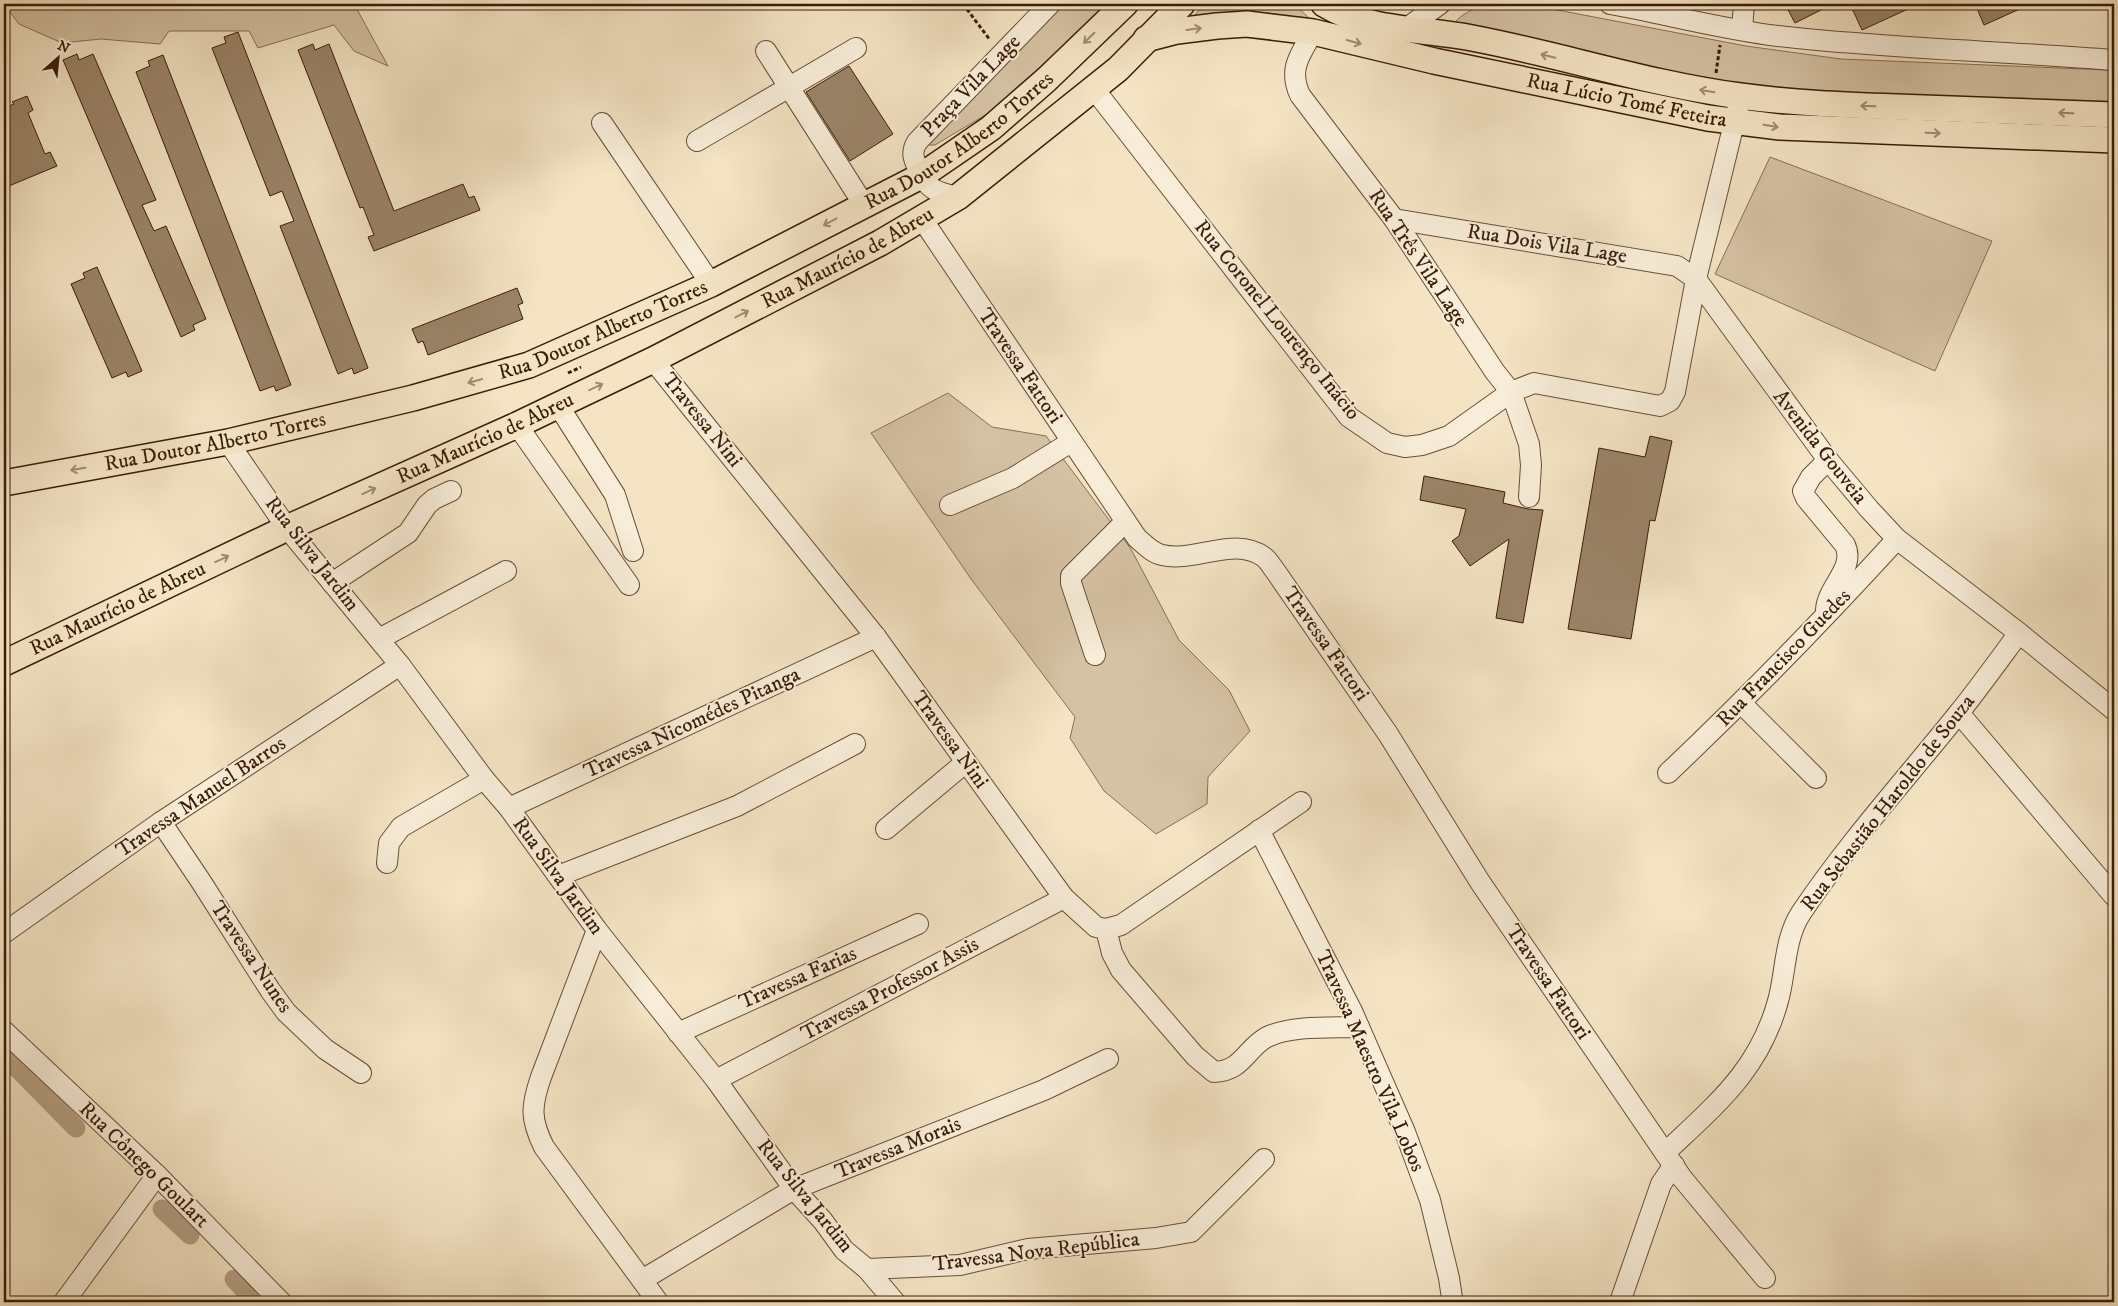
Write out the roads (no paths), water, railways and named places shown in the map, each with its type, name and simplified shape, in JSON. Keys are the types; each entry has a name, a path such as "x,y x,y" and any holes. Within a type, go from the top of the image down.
{"main road":[{"name":"Rua Doutor Alberto Torres","path":"4,483 228,442 413,398 529,365 710,284 921,176 991,128 1046,80 1125,4"},
{"name":"Rua Maurício de Abreu","path":"4,662 287,528 517,426 558,404 653,360 872,247 958,197 1118,69 1182,4"},
{"name":"Rua Lúcio Tomé Feteira","path":"1324,4 1350,17 1404,30 1471,37 1622,74 1737,108 1780,128 2114,140"},
{"name":"Rua Lúcio Tomé Feteira","path":"1146,39 1177,31 1248,24 1313,32 1434,62 1708,118 1737,108 1806,103 2114,115"}],"street":[{"name":"Praça Vila Lage","path":"921,176 913,158 913,149 917,142 1050,4"},
{"path":"1404,30 1440,4"},
{"path":"1610,4 1775,36 1958,52 2029,54 2114,60"},
{"path":"1733,28 1744,4"},
{"name":"Rua Três Vila Lage","path":"1313,32 1294,68 1295,85 1300,95 1394,219 1510,392 1529,444 1532,465 1529,497"},
{"path":"697,141 856,48"},
{"path":"766,51 864,205"},
{"name":"Rua Coronel Lourenço Inácio","path":"1094,89 1349,416 1366,430 1387,443 1405,447 1422,445 1449,436 1510,392 1534,383 1611,396 1648,405 1660,406 1670,401 1675,392 1696,279"},
{"path":"1696,279 1737,108"},
{"path":"602,123 710,284"},
{"name":"Rua Maurício de Abreu","path":"921,176 925,183 933,189 958,197"},
{"name":"Travessa Fattori","path":"922,219 1137,538 1150,550 1162,555 1186,555 1240,549 1251,551 1264,557 1276,572 1388,734 1480,882 1670,1159 1765,1278"},
{"name":"Rua Dois Vila Lage","path":"1394,219 1677,266 1696,279"},
{"name":"Avenida Gouveia","path":"1696,279 1828,460 1868,510 1897,539 2019,633 2114,710"},
{"name":"Travessa Nini","path":"653,360 876,637 1064,898 1086,920 1096,927 1106,930"},
{"path":"558,404 615,495 633,552"},
{"path":"517,426 629,585"},
{"name":"Rua Silva Jardim","path":"228,442 287,528 400,665 484,779 509,808 597,930 716,1080 794,1189 823,1221 844,1250 867,1269 895,1302"},
{"path":"950,505 1014,478 1071,442"},
{"path":"1825,617 1828,600 1846,566 1848,552 1806,498 1803,491 1811,477 1828,460"},
{"path":"332,582 408,534 427,505 434,499 451,491"},
{"path":"1095,655 1071,583 1071,576 1125,522"},
{"name":"Rua Francisco Guedes","path":"1668,774 1825,617 1897,539"},
{"path":"378,639 506,571"},
{"name":"Rua Sebastião Haroldo de Souza","path":"1670,1159 1735,1086 1756,1056 1779,1000 1785,956 1800,916 1886,802 1959,713 2019,633"},
{"name":"Travessa Nicomédes Pitanga","path":"509,808 876,637"},
{"name":"Travessa Manuel Barros","path":"4,933 161,822 400,665"},
{"path":"1741,703 1816,778"},
{"path":"1959,713 2114,896"},
{"path":"558,876 737,806 855,744"},
{"path":"886,828 966,762"},
{"path":"387,862 389,844 401,827 484,779"},
{"path":"1301,802 1121,925 1106,930 1112,953 1121,970 1195,1056 1214,1072 1225,1072 1236,1066 1265,1038 1276,1034 1294,1030 1359,1027"},
{"name":"Travessa Nunes","path":"161,822 286,1012 325,1049 361,1073"},
{"name":"Travessa Maestro Vila Lobos","path":"1259,830 1359,1027 1405,1132 1430,1200 1449,1278 1452,1298 1450,1302"},
{"name":"Travessa Professor Assis","path":"716,1080 1064,898"},
{"name":"Travessa Farias","path":"678,1033 918,924"},
{"path":"597,930 541,1077 535,1096 532,1119 544,1147 658,1302"},
{"name":"Rua Cônego Goulart","path":"4,1031 156,1175 281,1302"},
{"name":"Travessa Morais","path":"642,1280 794,1189 1044,1090 1108,1059"},
{"name":"Travessa Nova República","path":"867,1269 960,1264 1028,1249 1156,1238 1191,1232 1264,1159"},
{"path":"1620,1302 1670,1159"},
{"path":"64,1302 156,1175"}],"waterway":[{"path":"4,1057 7,1060"},
{"path":"16,1067 76,1128"},
{"path":"162,1209 190,1235"},
{"path":"234,1279 249,1295"}]}
